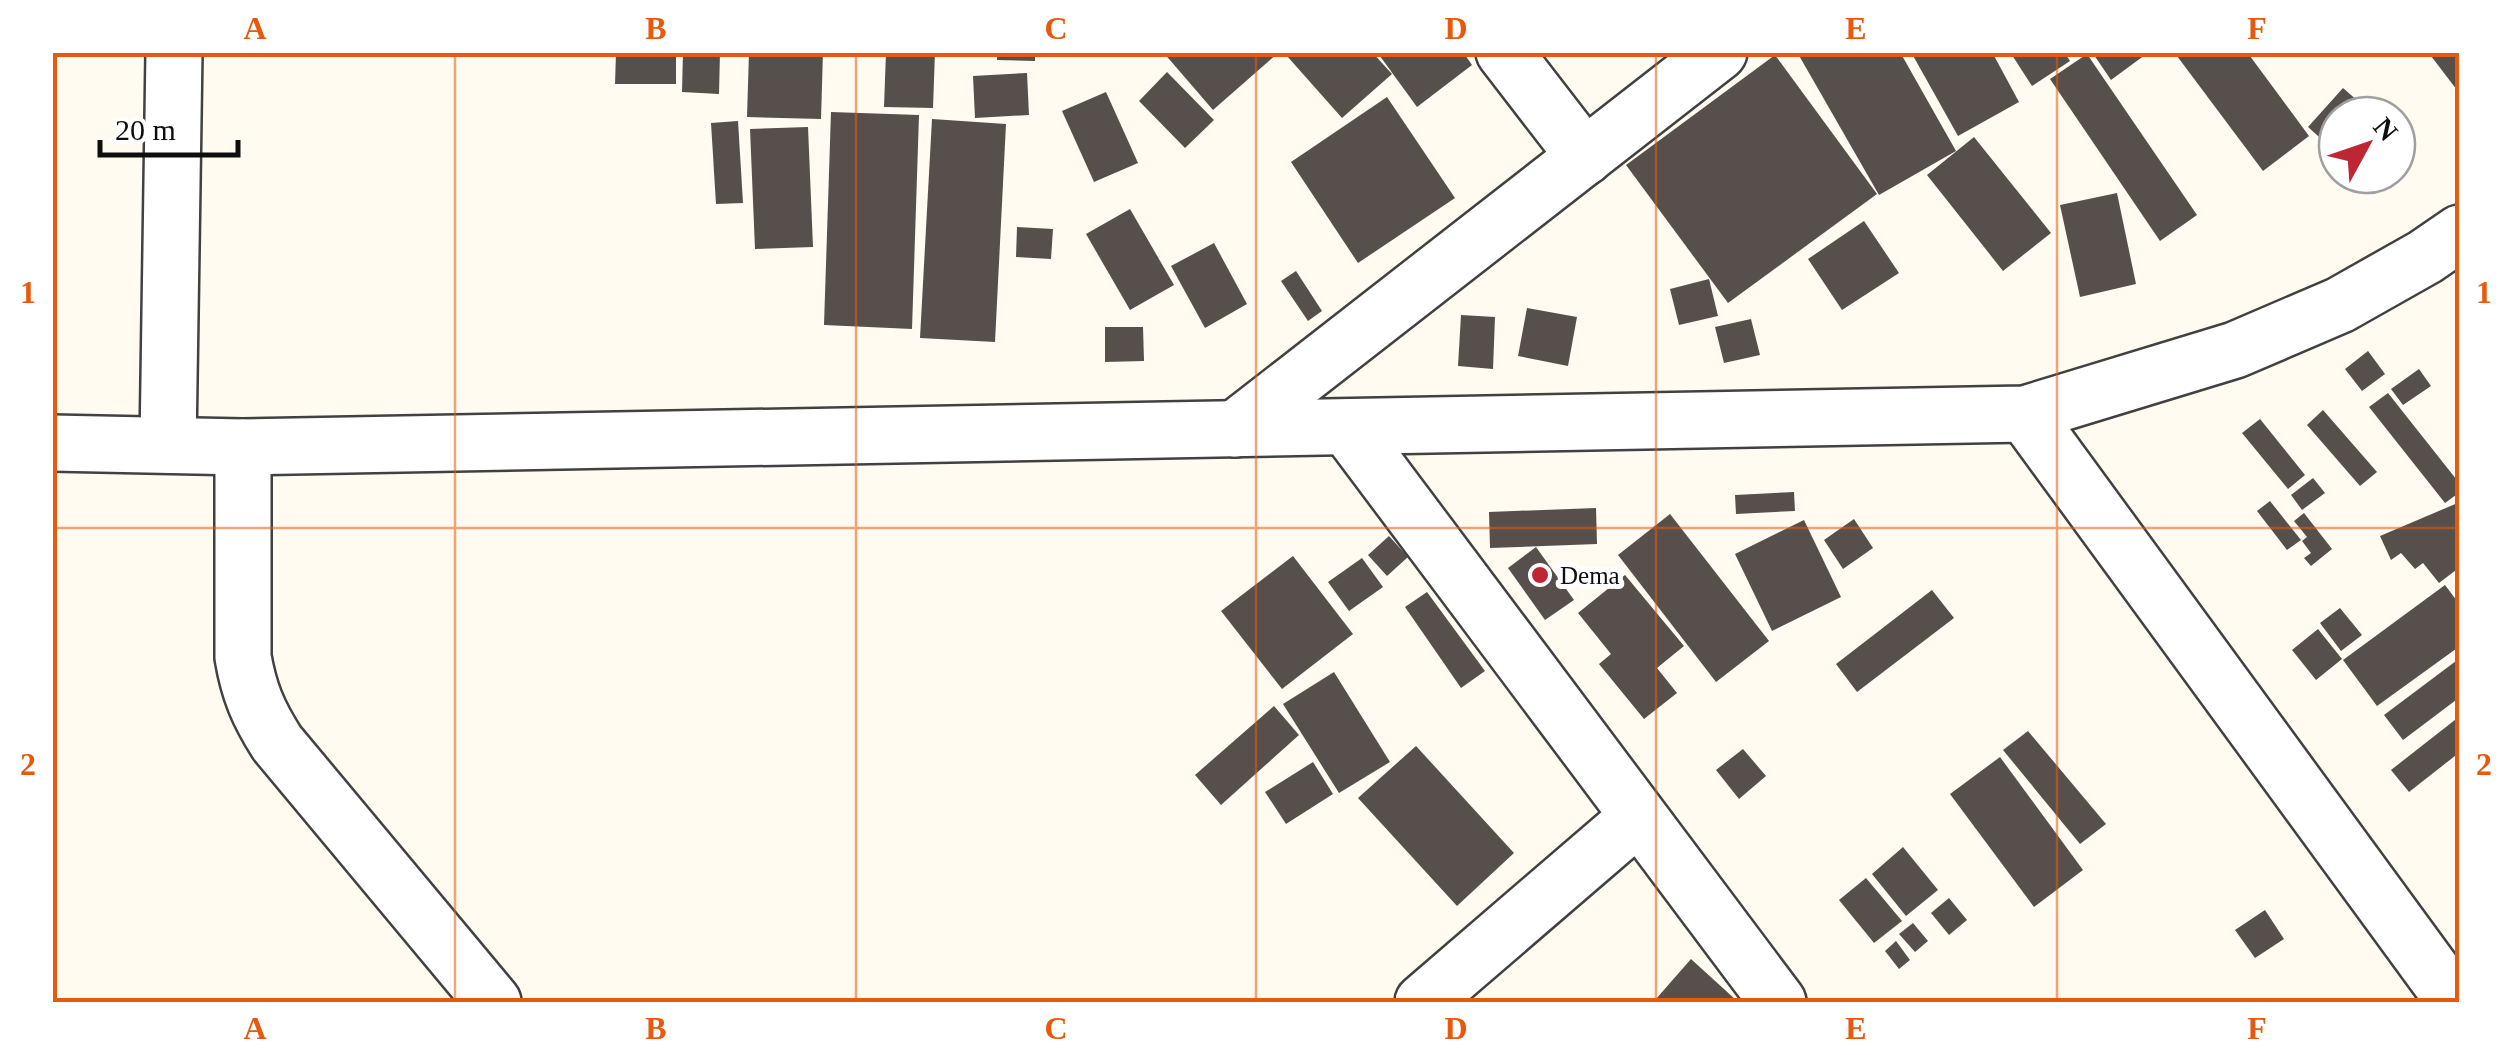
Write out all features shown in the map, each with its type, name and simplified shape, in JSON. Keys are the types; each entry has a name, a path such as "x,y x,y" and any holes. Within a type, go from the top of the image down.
{"street":[{"path":"168,445 174,52"},
{"path":"1504,52 1585,157"},
{"path":"1235,429 1718,52"},
{"path":"52,442 243,447 2025,414 2235,350 2340,305 2460,233"},
{"path":"2025,414 2456,998"},
{"path":"1347,426 1778,1002"},
{"path":"243,447 242,657 258,712 278,743 493,1002"},
{"path":"1423,1002 1638,817"}],"building":[{"path":"616,52 676,52 676,84 615,84"},
{"path":"683,52 720,52 719,94 682,92"},
{"path":"749,52 823,52 821,119 747,117"},
{"path":"886,52 935,52 933,108 884,107"},
{"path":"997,52 1035,52 1035,61 997,60"},
{"path":"1163,52 1279,52 1213,110"},
{"path":"1290,52 1372,52 1392,74 1342,118 1287,56"},
{"path":"1377,52 1463,52 1472,65 1417,107"},
{"path":"1797,52 1900,52 1956,151 1879,195"},
{"path":"1911,52 1992,52 2019,102 1958,136"},
{"path":"2010,52 2064,52 2070,61 2032,86"},
{"path":"2092,52 2149,52 2111,80"},
{"path":"2174,52 2247,52 2309,136 2263,171"},
{"path":"2428,52 2460,52 2460,94"},
{"path":"2087,54 2197,215 2160,241 2050,79"},
{"path":"1775,55 1877,194 1728,303 1626,165"},
{"path":"1167,72 1214,120 1185,148 1139,101"},
{"path":"1027,73 1029,115 975,118 973,76"},
{"path":"1106,92 1138,163 1094,182 1062,111"},
{"path":"1387,97 1455,198 1358,263 1291,162"},
{"path":"831,112 919,115 912,329 824,325"},
{"path":"2317,117 2317,135 2308,127"},
{"path":"932,119 1006,124 995,342 920,338"},
{"path":"738,121 743,203 716,204 711,123"},
{"path":"808,127 813,247 755,249 750,129"},
{"path":"1974,137 2051,233 2003,271 1927,175"},
{"path":"2117,193 2136,284 2080,297 2060,205"},
{"path":"1130,209 1174,285 1130,310 1086,234"},
{"path":"1864,221 1899,273 1842,310 1808,259"},
{"path":"1017,227 1053,229 1051,259 1016,257"},
{"path":"1214,243 1247,304 1205,328 1171,266"},
{"path":"1296,271 1322,311 1308,321 1281,281"},
{"path":"1709,279 1718,316 1679,325 1670,289"},
{"path":"1527,308 1577,317 1568,366 1518,356"},
{"path":"1461,315 1495,317 1493,369 1458,366"},
{"path":"1751,319 1760,355 1724,363 1715,327"},
{"path":"1105,327 1143,327 1144,361 1105,362"},
{"path":"2368,351 2385,374 2362,391 2345,369"},
{"path":"2419,369 2431,386 2403,405 2391,389"},
{"path":"2388,393 2460,484 2460,492 2445,503 2369,407"},
{"path":"2323,410 2377,472 2360,486 2307,425"},
{"path":"2260,419 2305,475 2288,489 2242,433"},
{"path":"2313,478 2325,493 2302,510 2291,495"},
{"path":"1794,492 1795,511 1736,514 1735,495"},
{"path":"2270,501 2301,540 2287,550 2257,511"},
{"path":"2460,502 2460,567 2439,583 2423,563 2415,569 2401,553 2391,560 2380,536"},
{"path":"1596,508 1597,544 1490,548 1489,512"},
{"path":"2304,513 2332,549 2311,566 2304,558 2311,553 2302,541 2307,537 2294,521"},
{"path":"1670,514 1769,641 1716,682 1618,555"},
{"path":"1854,519 1873,548 1843,569 1824,540"},
{"path":"1804,520 1841,597 1772,631 1735,554"},
{"path":"1389,536 1408,557 1387,576 1368,555"},
{"path":"1536,547 1574,600 1545,620 1508,568"},
{"path":"1293,556 1353,634 1282,689 1221,611"},
{"path":"1362,558 1383,587 1349,611 1328,582"},
{"path":"1625,575 1684,646 1657,668 1677,693 1644,719 1599,664 1611,654 1578,613"},
{"path":"2445,585 2460,605 2460,646 2377,706 2343,660"},
{"path":"1932,590 1954,618 1857,692 1836,664"},
{"path":"1427,592 1485,671 1461,688 1405,607"},
{"path":"2340,608 2362,635 2341,651 2320,623"},
{"path":"2318,629 2342,659 2316,680 2292,650"},
{"path":"2460,658 2460,697 2403,740 2384,715"},
{"path":"1334,672 1390,762 1339,793 1283,704"},
{"path":"1274,706 1299,735 1221,805 1195,775"},
{"path":"2460,716 2460,752 2409,792 2391,770"},
{"path":"2028,731 2106,824 2080,844 2003,750"},
{"path":"1416,746 1514,853 1457,906 1358,798"},
{"path":"1743,749 1766,776 1739,799 1716,770"},
{"path":"2000,757 2083,870 2034,907 1950,794"},
{"path":"1313,762 1333,794 1286,824 1265,792"},
{"path":"1903,847 1938,890 1906,916 1872,874"},
{"path":"1866,878 1902,921 1874,943 1839,900"},
{"path":"1949,898 1967,920 1949,935 1931,913"},
{"path":"2265,910 2284,939 2255,958 2235,930"},
{"path":"1913,923 1928,941 1915,952 1899,934"},
{"path":"1896,941 1910,960 1899,969 1885,951"},
{"path":"1691,959 1736,1000 1659,1002 1656,999"}],"place":[{"name":"Dema","path":"1540,575"}]}
